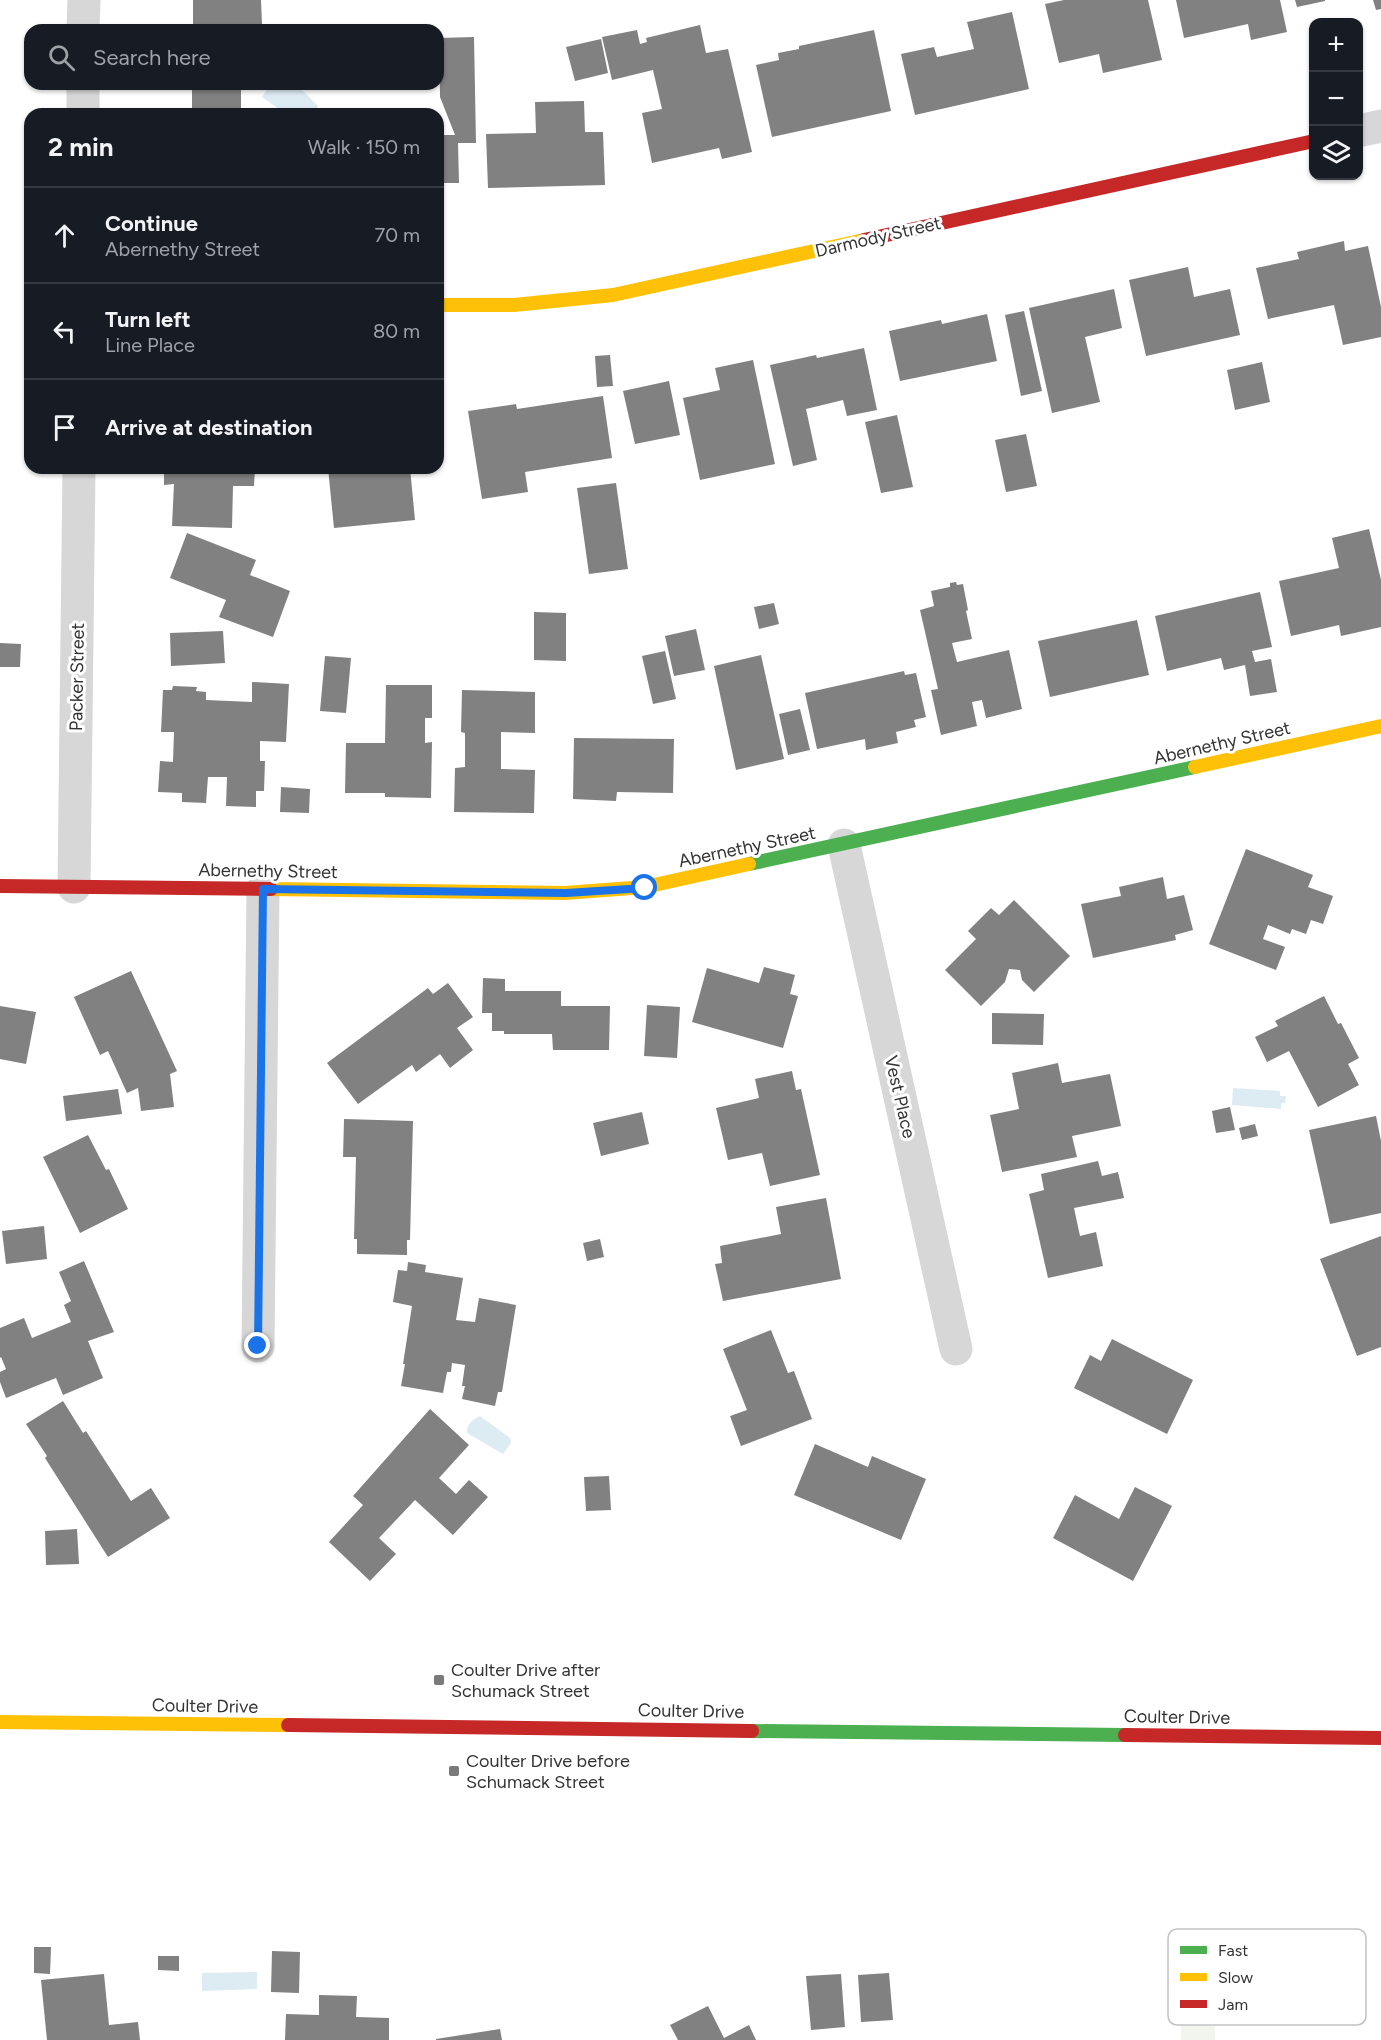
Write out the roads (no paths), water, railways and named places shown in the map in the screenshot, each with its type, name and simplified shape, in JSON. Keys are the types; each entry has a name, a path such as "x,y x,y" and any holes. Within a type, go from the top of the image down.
{"street":[{"path":"83,24 84,0"},
{"path":"83,90 83,108"},
{"path":"1363,130 1381,126"},
{"name":"Darmody Street","path":"444,304 514,305 613,295 1309,142"},
{"name":"Packer Street","path":"74,887 79,474"},
{"name":"Abernethy Street","path":"0,886 566,893 645,888 1381,726"},
{"name":"Vest Place","path":"844,845 956,1349"},
{"path":"258,1346 263,889"},
{"name":"Coulter Drive","path":"0,1722 1381,1738"}],"place":[{"name":"Coulter Drive after Schumack Street","path":"439,1680"},
{"name":"Coulter Drive before Schumack Street","path":"454,1771"}]}
